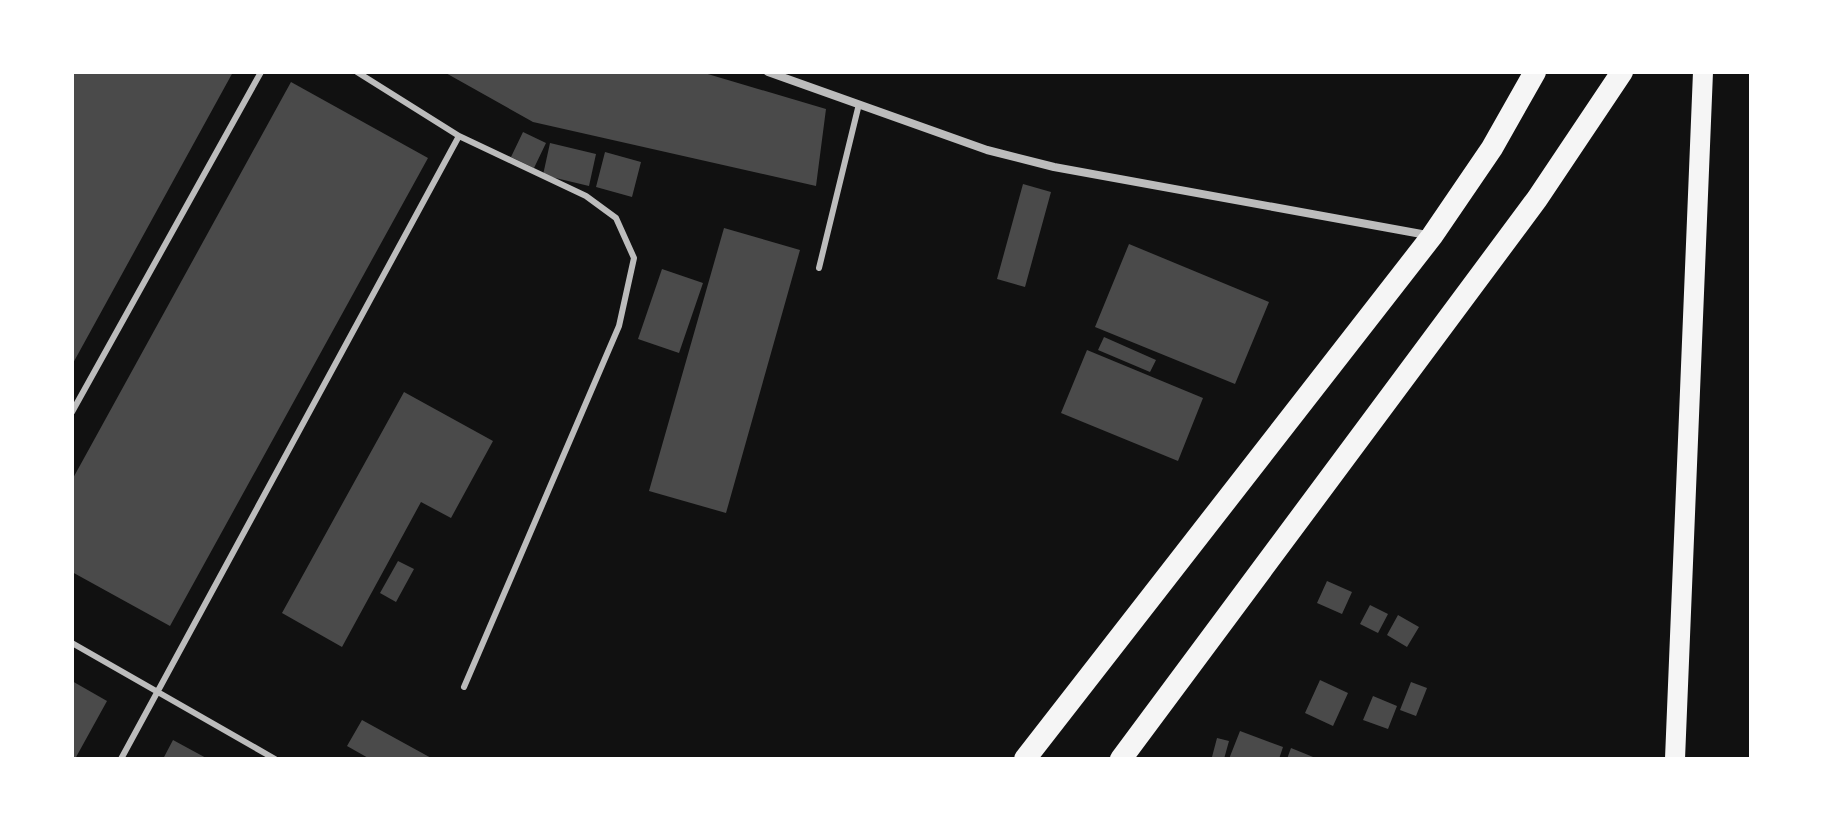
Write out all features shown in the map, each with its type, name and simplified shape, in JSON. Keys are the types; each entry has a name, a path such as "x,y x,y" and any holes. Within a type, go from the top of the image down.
{"highway":[{"path":"1025,759 1432,236 1492,148 1535,72"},
{"path":"1121,759 1537,199 1622,72"}],"main road":[{"path":"1675,759 1703,72"}],"street":[{"path":"768,72 987,150 1054,167 1432,236"}],"lane":[{"path":"72,412 261,72"},
{"path":"357,72 459,136 586,196 616,218 634,258 619,326 464,687"},
{"path":"819,268 859,104"},
{"path":"121,759 155,691 459,136"},
{"path":"72,643 275,759"}],"building":[{"path":"72,72 233,72 72,365"},
{"path":"444,72 701,72 826,109 816,186 533,122"},
{"path":"291,82 428,158 170,626 72,572 72,480"},
{"path":"523,132 546,143 534,168 511,157"},
{"path":"550,143 596,154 589,186 543,175"},
{"path":"605,152 641,162 632,197 596,187"},
{"path":"1023,184 1051,192 1025,287 997,279"},
{"path":"724,228 800,250 726,513 649,491"},
{"path":"1129,244 1269,302 1235,384 1095,327"},
{"path":"662,269 703,283 679,353 638,339"},
{"path":"1104,337 1156,360 1150,372 1098,350"},
{"path":"1087,350 1203,398 1178,461 1061,413"},
{"path":"404,392 493,441 451,518 421,502 342,647 282,613"},
{"path":"398,561 414,569 396,602 380,593"},
{"path":"1327,581 1352,592 1342,614 1317,603"},
{"path":"1370,605 1388,614 1378,633 1360,624"},
{"path":"1398,615 1419,627 1407,647 1387,635"},
{"path":"1320,680 1348,693 1333,726 1305,713"},
{"path":"72,681 107,701 75,759 72,759"},
{"path":"1411,682 1427,688 1416,716 1400,710"},
{"path":"1373,696 1397,706 1388,729 1363,720"},
{"path":"362,720 433,759 370,759 347,746"},
{"path":"1240,731 1283,747 1279,759 1229,759"},
{"path":"1217,738 1229,741 1224,759 1212,757"},
{"path":"173,740 208,759 163,759"},
{"path":"1291,748 1318,759 1287,759"}]}
